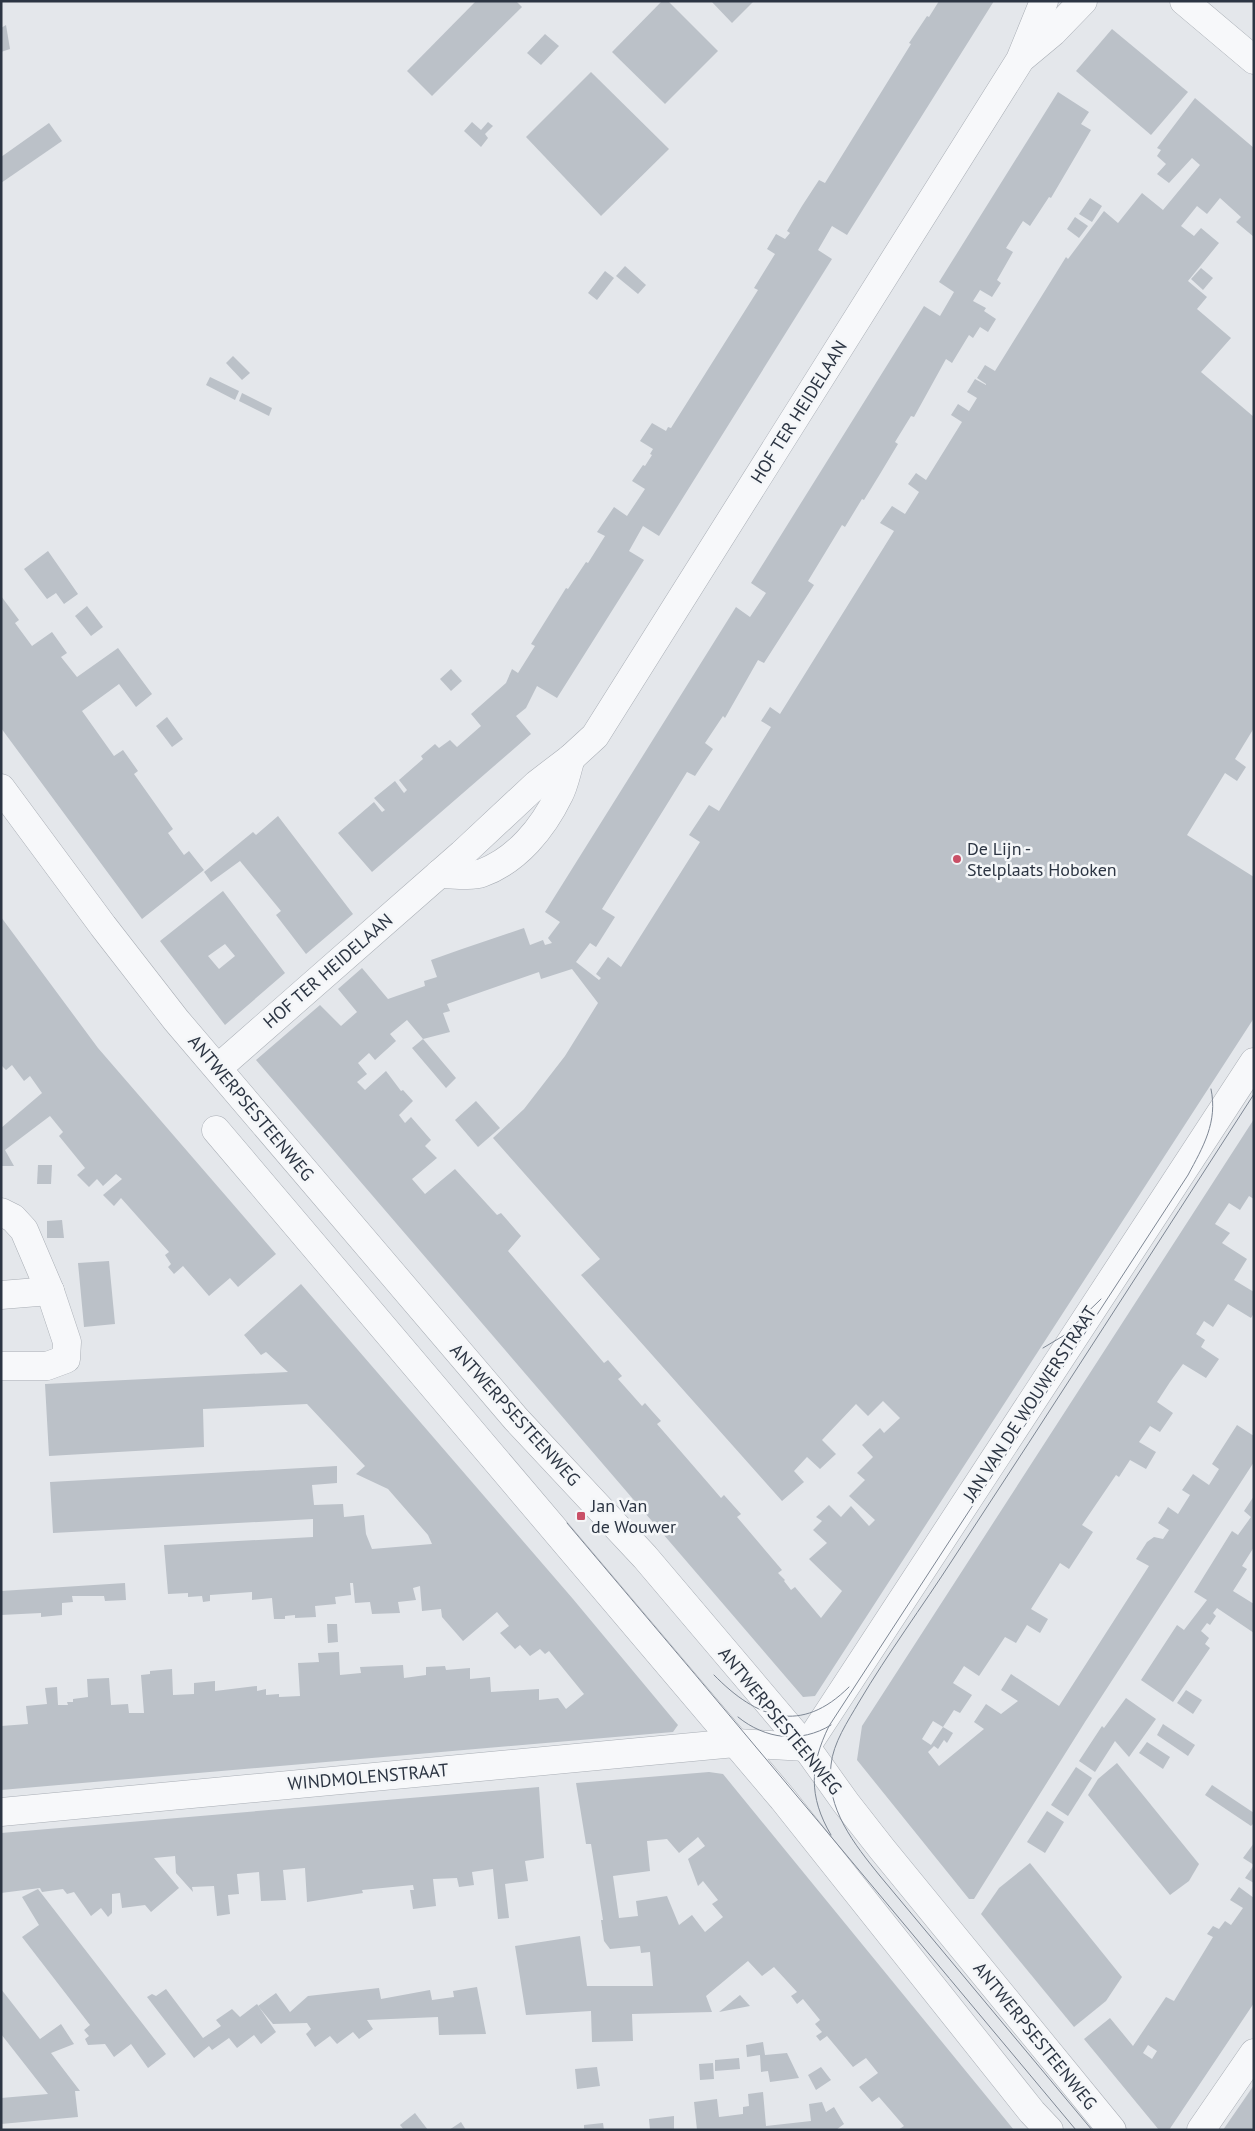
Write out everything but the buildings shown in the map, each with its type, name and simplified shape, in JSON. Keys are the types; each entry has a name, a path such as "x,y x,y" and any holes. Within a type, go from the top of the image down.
{"street":[{"name":"HOF TER HEIDELAAN","path":"218,1068 439,874 537,784 571,758 595,736 1020,60 1044,1"},
{"name":"HOF TER HEIDELAAN","path":"1020,60 1053,32 1082,1"},
{"path":"1184,1 1254,60"},
{"path":"439,874 480,874 502,863 519,851 534,836 560,794 571,758"},
{"name":"ANTWERPSESTEENWEG","path":"1,788 103,926 176,1020 516,1419 645,1557 806,1747 876,1841 1112,2130"},
{"name":"JAN VAN DE WOUWERSTRAAT","path":"806,1747 1254,1062"},
{"path":"216,1130 783,1799 937,1995 1048,2130"},
{"path":"1,1212 13,1218 24,1230 50,1291 67,1342 66,1359 47,1366 1,1366"},
{"path":"1,1295 50,1291"},
{"name":"WINDMOLENSTRAAT","path":"1,1812 735,1743 806,1747"},
{"path":"1201,2130 1254,2053"}],"tram line":[{"path":"831,1835 818,1807 814,1780 818,1754 829,1726 1188,1175 1204,1144 1211,1123 1213,1101 1211,1089"},
{"path":"1092,2130 861,1852 837,1811 830,1781 832,1757 842,1732 870,1684 991,1501 1254,1094"},
{"path":"1043,1348 1063,1336 1101,1299"},
{"path":"567,1523 1076,2130"},
{"path":"714,1675 746,1702 763,1711 780,1716 797,1716 814,1712 831,1702 849,1687"},
{"path":"738,1717 760,1730 783,1736 807,1735 831,1725"}],"place":[{"name":"De Lijn - Stelplaats Hoboken","path":"957,859"},
{"name":"Jan Van de Wouwer","path":"581,1516"}]}
